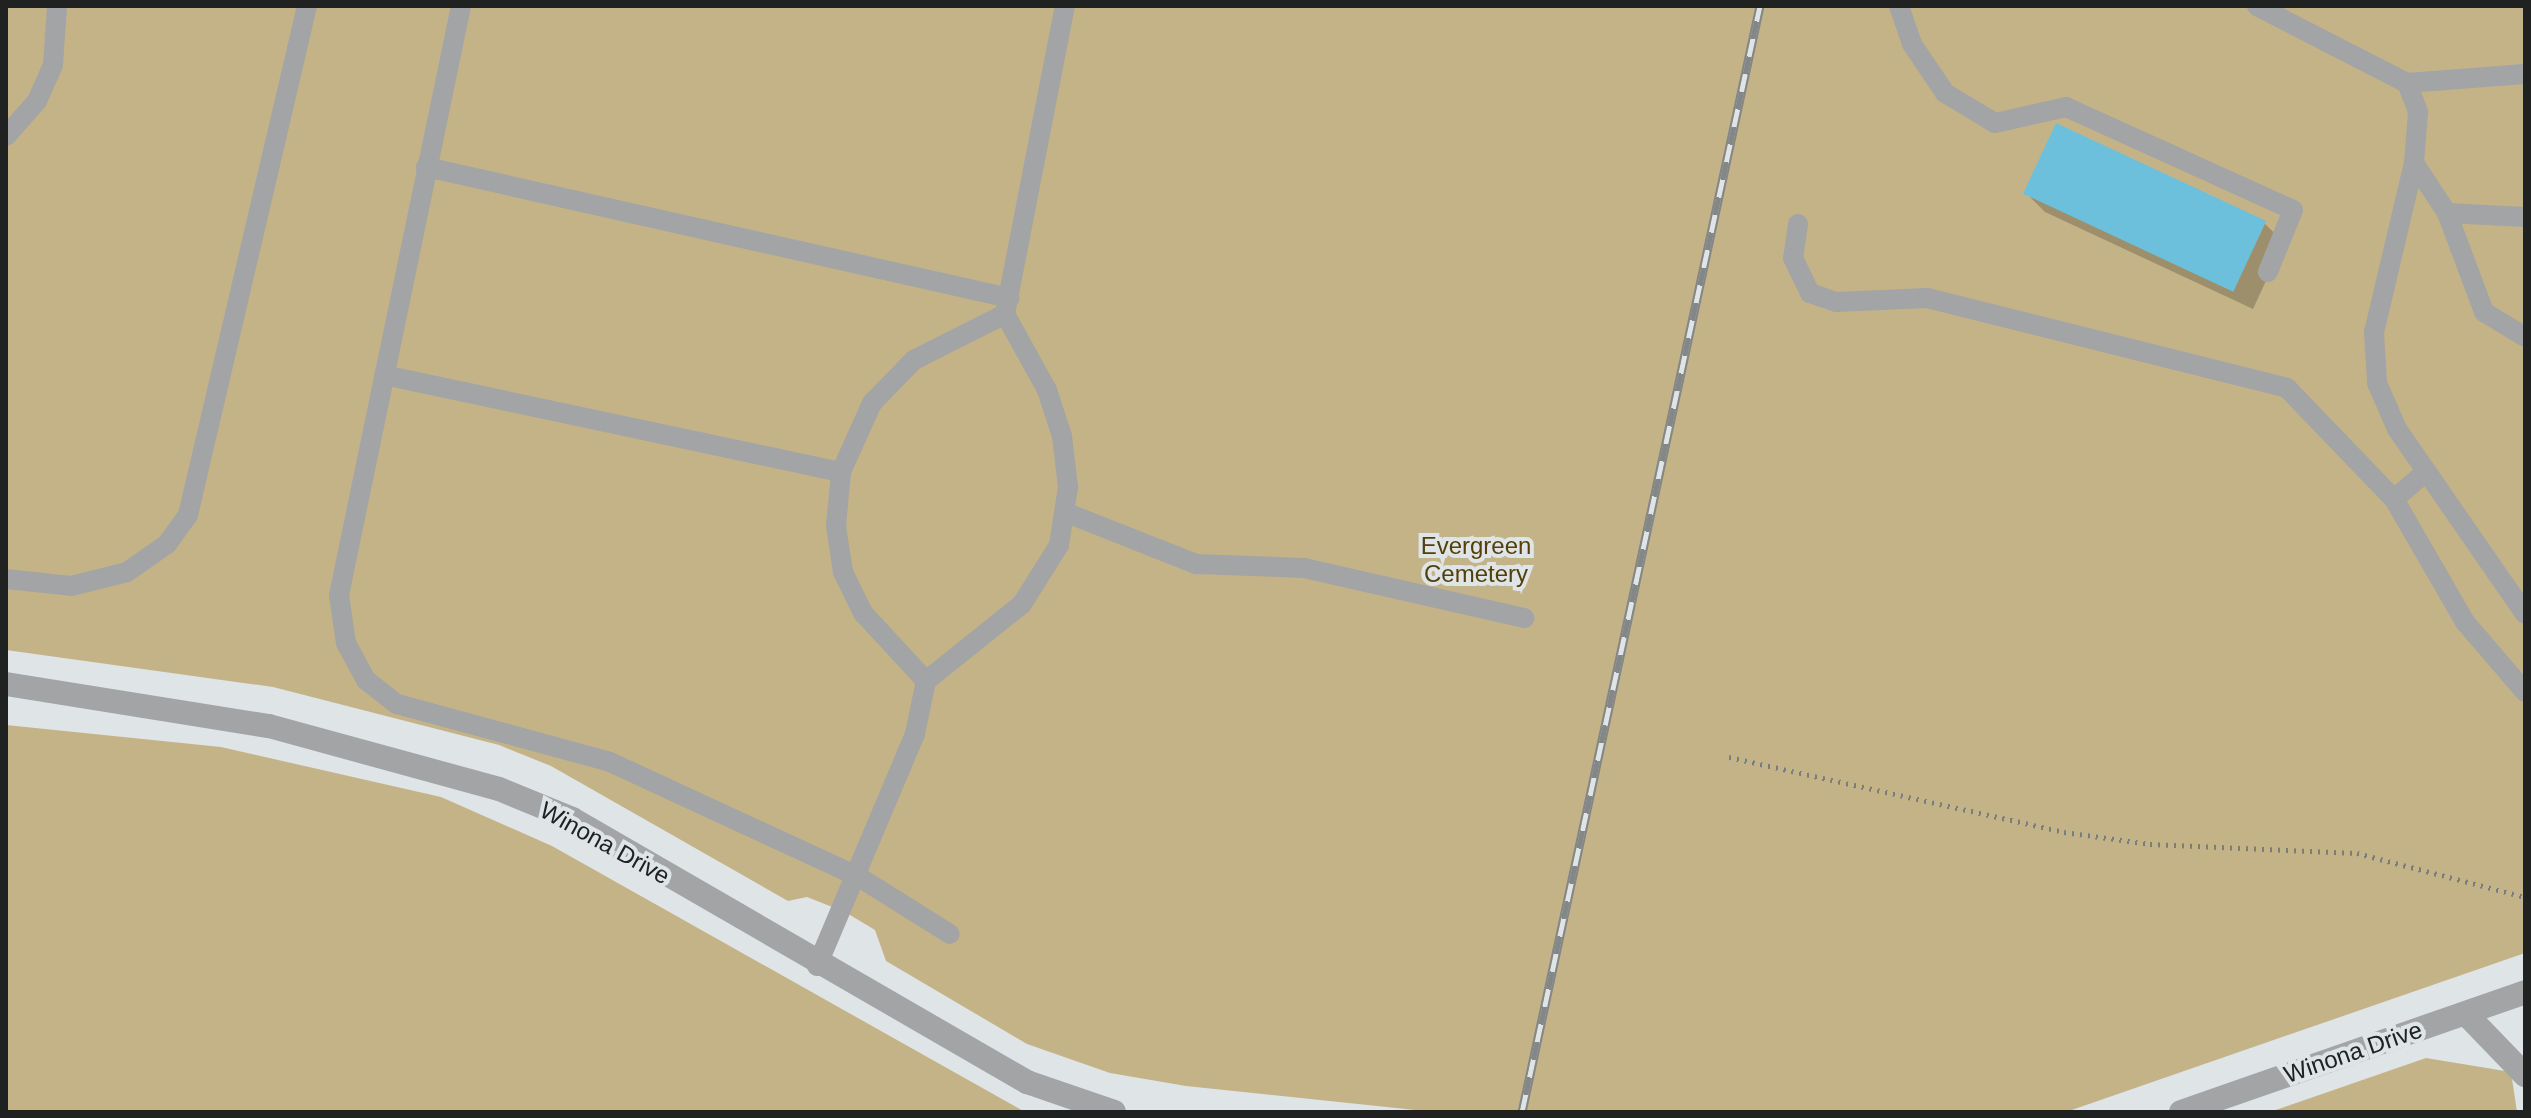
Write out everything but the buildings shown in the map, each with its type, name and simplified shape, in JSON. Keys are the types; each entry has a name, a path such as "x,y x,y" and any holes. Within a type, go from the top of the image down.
{"street":[{"name":"Winona Drive","path":"6,684 269,726 499,789 572,819 817,966 1027,1082 1114,1112"},
{"name":"Winona Drive","path":"2181,1112 2525,992"},
{"path":"2466,1014 2525,1075"}],"lane":[{"path":"6,136 37,101 53,65 57,6"},
{"path":"6,579 71,586 127,572 167,544 188,515 307,6"},
{"path":"461,6 339,595 346,643 366,680 397,704 610,762 859,877 950,934"},
{"path":"817,966 859,877 915,734 926,681 1022,604 1046,572 1067,513 1055,413 1007,306 1065,6"},
{"path":"1899,6 1912,44 1945,93 1995,123 2066,107 2293,210 2268,272"},
{"path":"2257,6 2407,83 2525,74"},
{"path":"2407,83 2418,112 2414,163 2374,332 2377,383 2426,472 2525,614"},
{"path":"2414,163 2447,213 2484,312 2525,337"},
{"path":"426,167 1007,306"},
{"path":"2447,213 2525,217"},
{"path":"1798,224 1793,258 1810,293 1836,302 1927,298 2253,376 2287,388 2394,499 2465,622 2525,692"},
{"path":"926,681 863,613 843,572 836,526 841,472 872,403 914,360 1007,306"},
{"path":"384,375 841,472"},
{"path":"2394,499 2426,472"},
{"path":"1067,513 1196,564 1304,568 1524,618"}],"path":[{"path":"1729,757 2064,832 2150,844 2357,853 2525,897"}],"green space":[{"name":"Evergreen Cemetery","path":"6,6 2525,6 2525,953 2066,1112 1434,1112 1186,1086 1110,1073 1027,1044 886,961 875,930 845,912 807,897 788,901 551,766 499,745 273,687 6,650"},
{"path":"6,725 221,747 441,797 552,846 1025,1112 6,1112"},
{"path":"2426,1058 2511,1072 2517,1112 2270,1112"}],"railway":[{"path":"1522,1112 1760,6"}]}
